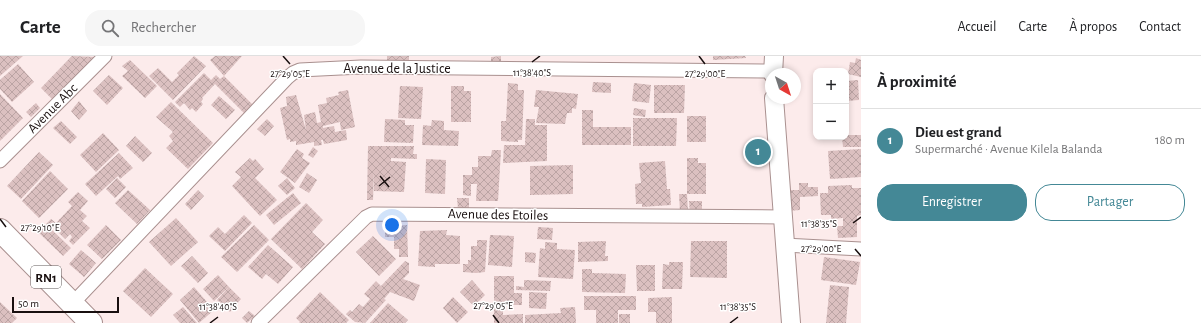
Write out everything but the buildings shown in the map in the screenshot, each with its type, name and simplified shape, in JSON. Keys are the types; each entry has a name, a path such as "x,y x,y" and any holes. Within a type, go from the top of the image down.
{"highway":[{"name":"RN1","path":"0,230 92,323"}],"main road":[{"path":"774,104 791,323"}],"street":[{"name":"Avenue Abc","path":"0,161 105,56"},
{"name":"Avenue de la Justice","path":"72,304 293,72 300,70 368,67 773,67"},
{"name":"Avenue des Etoiles","path":"258,323 366,217 372,214 782,217"},
{"path":"784,245 861,249"}],"place":[{"name":"Dieu est grand","path":"758,152"}]}
